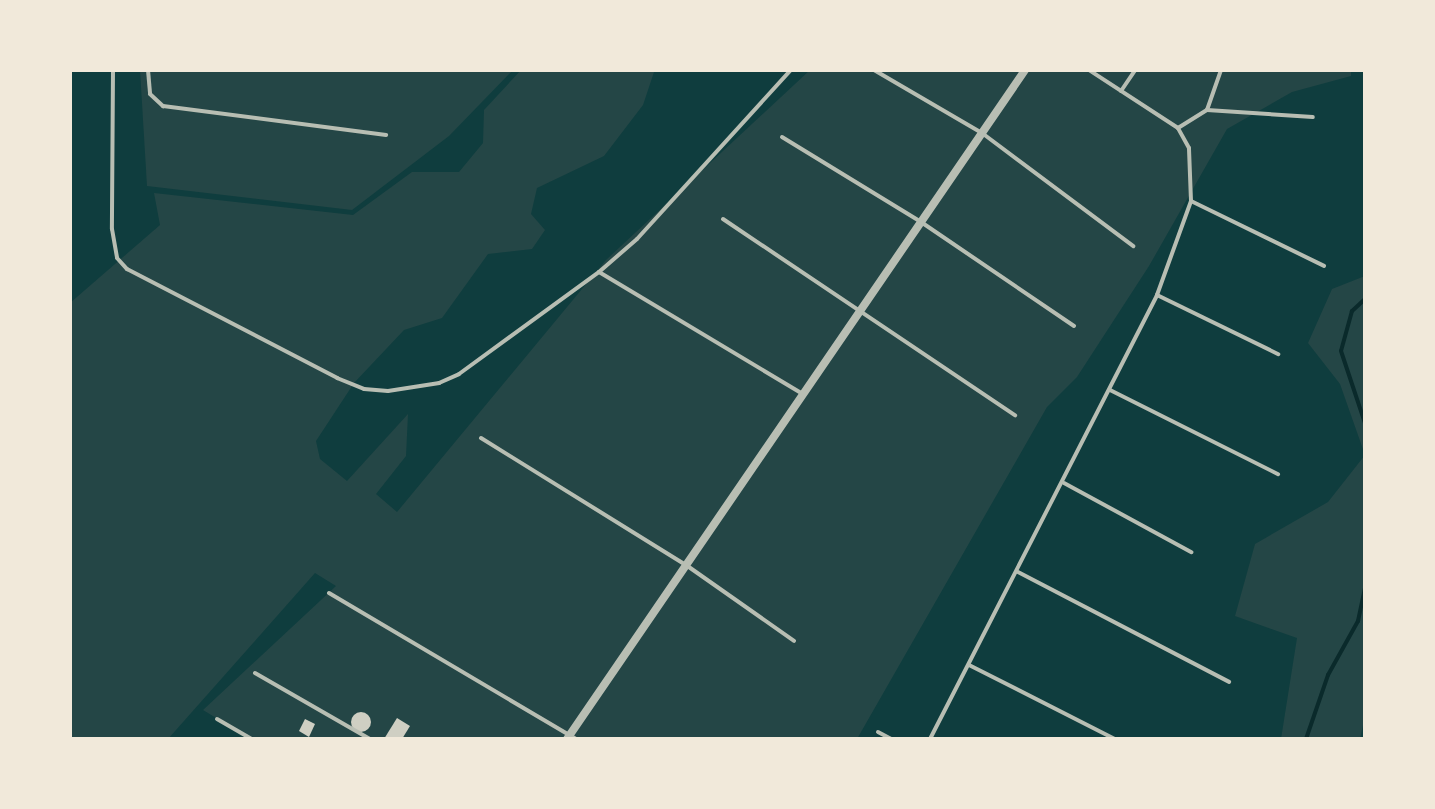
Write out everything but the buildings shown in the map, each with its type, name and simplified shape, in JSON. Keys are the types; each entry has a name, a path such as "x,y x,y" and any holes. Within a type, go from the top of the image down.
{"street":[{"path":"571,737 1025,70"}],"lane":[{"path":"113,70 112,237 117,258 127,269 364,389 413,389 459,374 599,272 637,239 791,70"},
{"path":"148,70 150,94 163,106 386,135"},
{"path":"874,70 982,133 1133,246"},
{"path":"930,739 1064,483 1157,295 1191,201 1189,148 1178,128 1089,70"},
{"path":"1121,91 1135,70"},
{"path":"1207,110 1221,70"},
{"path":"1178,128 1207,110 1313,117"},
{"path":"782,137 921,222 1074,326"},
{"path":"1191,201 1324,266"},
{"path":"723,219 861,308 1015,415"},
{"path":"599,272 803,394"},
{"path":"1157,295 1278,354"},
{"path":"1110,390 1278,474"},
{"path":"481,438 686,565 794,641"},
{"path":"1064,483 1191,552"},
{"path":"1018,572 1229,682"},
{"path":"329,593 571,737"},
{"path":"969,665 1115,739"},
{"path":"255,673 370,739"},
{"path":"217,719 251,739"},
{"path":"878,732 891,739"}],"shaded area":[{"path":"140,70 513,70 449,136 352,210 147,186"},
{"path":"521,70 654,72 643,105 604,156 537,188 531,214 545,230 532,249 488,254 442,318 404,330 354,383 316,441 320,459 347,481 408,414 406,456 376,494 397,512 606,260 810,70 1351,70 1351,76 1292,92 1227,129 1149,266 1077,377 1047,407 857,739 251,739 203,710 336,586 315,573 168,739 70,739 70,303 160,225 154,193 353,215 412,172 459,172 483,143 484,110"},
{"path":"1365,276 1365,455 1340,384 1308,343 1332,289"},
{"path":"1365,455 1365,716 1360,739 1281,739 1297,638 1235,616 1255,544 1328,502"}],"waterway":[{"path":"1365,299 1352,311 1341,351 1365,423"},
{"path":"1306,739 1328,675 1358,621 1365,589"}]}
